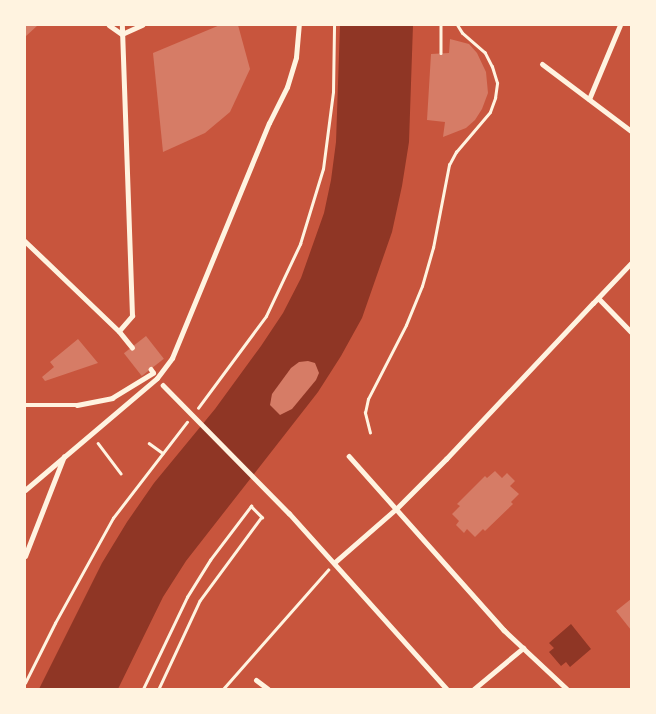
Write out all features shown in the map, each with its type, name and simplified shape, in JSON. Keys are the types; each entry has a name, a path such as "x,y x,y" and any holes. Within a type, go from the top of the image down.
{"street":[{"path":"109,25 122,34"},
{"path":"119,331 132,316 122,25"},
{"path":"122,34 142,25"},
{"path":"25,490 164,372 187,326 266,132 287,87 296,57 298,25"},
{"path":"589,99 620,25"},
{"path":"542,64 631,131"},
{"path":"25,241 119,331 132,347"},
{"path":"334,563 396,509 475,430 631,263"},
{"path":"598,298 631,332"},
{"path":"25,405 76,406 112,398 152,372"},
{"path":"163,385 270,493 447,689"},
{"path":"25,556 64,455"},
{"path":"349,456 504,630 567,689"},
{"path":"474,689 523,648"},
{"path":"256,680 268,689"}],"path":[{"path":"213,390 266,316 300,244 323,169 333,92 334,25"},
{"path":"440,25 441,54"},
{"path":"370,433 365,413 368,399 406,325 422,286 433,248 449,165 456,152 490,112 495,98 497,83 485,53 457,25"},
{"path":"98,443 121,473"},
{"path":"25,683 55,623 114,518 162,453 149,443"},
{"path":"143,689 187,597 210,560 251,506 262,517 200,601 159,689"},
{"path":"223,689 334,563"}],"shaded area":[{"path":"340,25 413,25 409,142 402,186 392,232 362,318 318,392 186,561 163,597 118,689 39,689 102,563 127,522 154,483 215,409 261,346 283,313 301,278 324,213 331,180 336,142"},
{"path":"571,624 591,649 570,667 566,662 561,666 549,652 554,648 549,643"}],"building":[{"path":"25,25 38,25 25,37"},
{"path":"220,25 238,25 250,69 230,112 205,133 163,152 153,53"},
{"path":"450,39 469,44 477,53 486,72 488,93 482,109 475,120 466,128 443,137 445,122 427,120 431,54 449,53"},
{"path":"146,336 164,359 142,376 124,353"},
{"path":"78,339 98,363 45,381 42,377 54,367 50,362"},
{"path":"308,361 315,363 319,373 316,380 292,409 280,415 270,405 272,394 291,368 299,362"},
{"path":"495,471 502,478 507,473 515,481 510,486 519,494 511,502 513,504 485,531 483,529 475,537 467,529 464,533 456,525 459,521 452,514 460,506 457,504 485,476 487,478"},
{"path":"631,599 631,630 616,611"}]}
